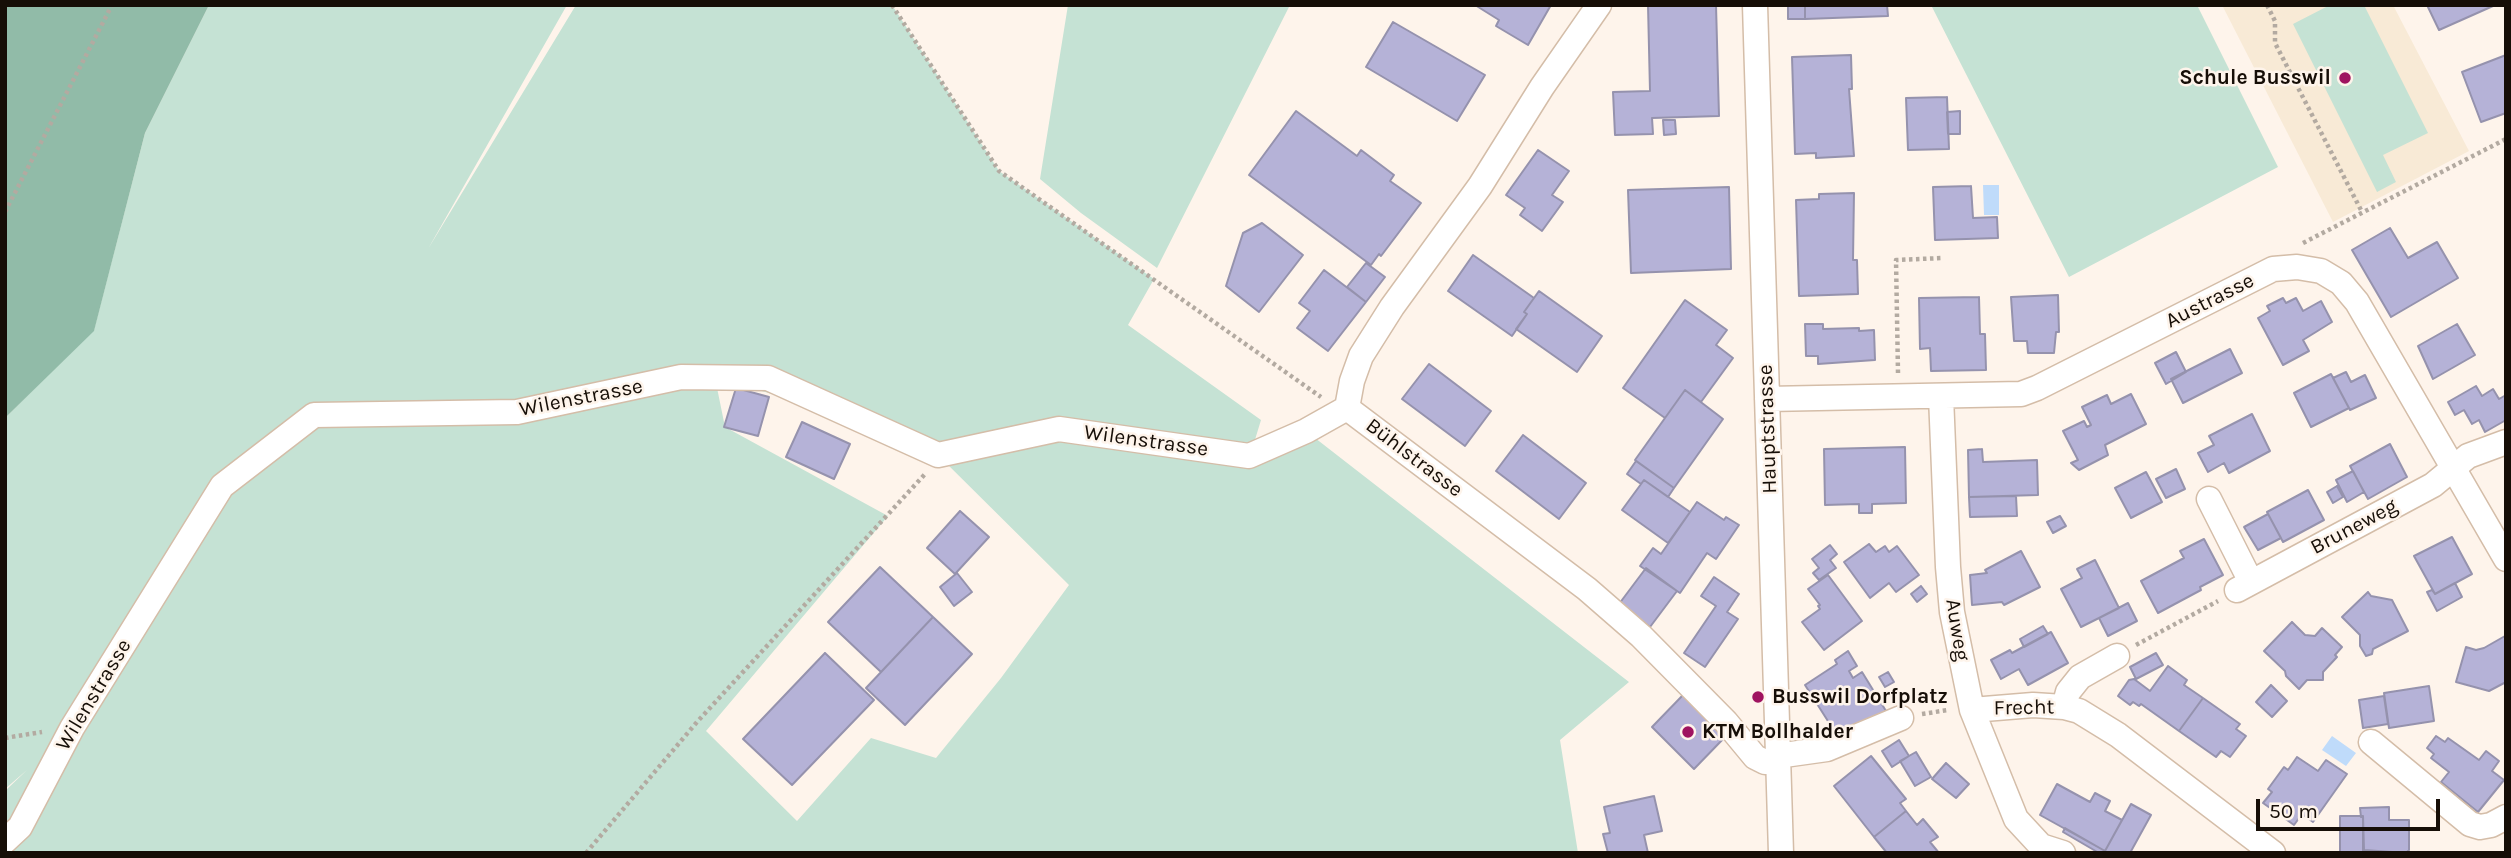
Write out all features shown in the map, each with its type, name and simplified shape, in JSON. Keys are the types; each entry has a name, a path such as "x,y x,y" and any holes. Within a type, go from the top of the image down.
{"street":[{"name":"Bühlstrasse","path":"1599,5 1542,86 1480,186 1385,317 1362,356 1352,381 1348,408 1587,589 1641,636 1726,722 1755,757 1766,762 1777,759"},
{"name":"Hauptstrasse","path":"1755,5 1781,853"},
{"name":"Austrasse","path":"1767,399 2021,394 2273,269 2297,267 2321,271 2341,283 2357,302 2506,559"},
{"name":"Wilenstrasse","path":"5,841 20,827 72,728 222,486 314,415 517,412 681,377 768,378 938,455 1059,429 1249,456 1306,431 1348,408"},
{"name":"Auweg","path":"1941,396 1951,601 1972,710 2016,819 2048,850"},
{"name":"Bruneweg","path":"2244,586 2433,485 2468,456 2506,442"},
{"path":"2209,499 2244,586"},
{"path":"2064,707 2068,692 2080,677 2117,656"},
{"name":"Frecht","path":"1972,710 2022,706 2064,707 2093,718 2273,853"},
{"path":"1777,759 1827,749 1901,718"},
{"path":"2371,742 2470,824 2480,827 2491,825 2506,817"}],"path":[{"path":"5,212 112,5"},
{"path":"892,5 999,171 1324,398 1348,408"},
{"path":"2267,5 2275,21 2275,43 2362,213"},
{"path":"2301,243 2506,139"},
{"path":"1898,396 1896,260 1943,258"},
{"path":"586,853 697,722 921,480 938,455"},
{"path":"2117,656 2244,586"},
{"name":"Frecht","path":"1901,718 1939,711 1972,710"},
{"path":"5,738 72,728"}],"shaded area":[{"name":"Schule Busswil","path":"2222,5 2393,5 2469,151 2333,222"}],"green space":[{"path":"5,5 209,5 145,133 94,331 5,418"},
{"path":"209,5 567,5 428,249 576,5 892,5 999,171 1154,279 1128,325 1261,420 1250,456 1306,431 1629,682 1560,740 1578,853 5,853 5,791 27,770 5,789 5,418 94,330 145,133","holes":["715,378 851,416 938,455 1069,585 1001,678 936,758 871,738 797,821 706,731 888,516 725,427"]},
{"path":"1068,5 1290,5 1157,268 1081,213 1040,179"},
{"path":"1931,5 2197,5 2278,167 2069,277"},
{"path":"2330,5 2364,5 2428,133 2383,155 2396,182 2377,192 2293,24"}],"water":[{"path":"1983,185 1999,185 1999,215 1984,215"},
{"path":"2332,736 2356,753 2346,766 2322,750"}],"building":[{"path":"1475,5 1551,5 1528,45 1496,26 1499,20"},
{"path":"1648,5 1716,5 1719,116 1652,118 1653,134 1615,135 1613,92 1650,91"},
{"path":"1788,5 1805,5 1805,19 1788,19"},
{"path":"1805,5 1887,5 1888,16 1805,19"},
{"path":"2427,5 2493,5 2493,6 2439,30"},
{"path":"1393,22 1485,75 1457,121 1366,67"},
{"path":"1851,55 1852,89 1849,89 1854,156 1816,158 1816,153 1795,154 1792,57"},
{"path":"2506,55 2506,113 2481,122 2462,72"},
{"path":"1947,97 1949,149 1908,150 1906,98"},
{"path":"1296,111 1357,156 1361,150 1394,175 1390,181 1421,203 1381,256 1379,254 1371,265 1249,175"},
{"path":"1960,111 1960,134 1948,134 1947,112"},
{"path":"1663,120 1675,120 1676,134 1664,135"},
{"path":"1538,150 1569,171 1552,195 1563,202 1542,231 1520,215 1525,208 1506,195"},
{"path":"1971,186 1973,218 1997,217 1998,238 1935,240 1933,187"},
{"path":"1729,187 1731,269 1631,273 1628,190"},
{"path":"1854,193 1853,260 1857,260 1858,294 1799,296 1796,200 1819,199 1819,194"},
{"path":"1262,223 1303,255 1259,312 1226,286 1243,233"},
{"path":"2390,228 2408,258 2437,242 2458,278 2391,317 2352,250"},
{"path":"1473,255 1534,298 1512,336 1448,291"},
{"path":"1366,263 1385,277 1366,302 1347,287"},
{"path":"1324,270 1366,302 1328,351 1297,328 1310,311 1299,303"},
{"path":"1539,291 1602,336 1577,372 1516,329"},
{"path":"2058,295 2059,332 2056,332 2054,353 2028,353 2027,341 2014,341 2011,297"},
{"path":"1979,297 1980,334 1985,334 1986,370 1931,371 1930,348 1920,349 1919,298"},
{"path":"2283,298 2286,303 2296,298 2303,311 2321,301 2332,322 2303,340 2309,351 2283,365 2258,318 2270,311 2267,306"},
{"path":"1685,300 1727,330 1716,345 1733,358 1701,402 1685,390 1665,418 1623,388"},
{"path":"1805,324 1823,324 1823,329 1874,330 1875,360 1818,364 1818,356 1806,356"},
{"path":"2457,324 2475,355 2433,379 2418,346"},
{"path":"2230,349 2242,373 2183,403 2171,379"},
{"path":"2176,352 2186,372 2166,384 2155,363"},
{"path":"1429,364 1491,411 1465,446 1402,399"},
{"path":"2346,372 2351,382 2365,375 2376,398 2350,410 2333,378"},
{"path":"2331,374 2349,408 2311,427 2294,393"},
{"path":"2476,386 2482,396 2493,389 2499,399 2506,395 2506,420 2485,432 2479,420 2472,424 2464,410 2455,415 2448,402"},
{"path":"736,388 769,397 758,436 724,427"},
{"path":"1685,390 1723,419 1674,488 1635,460"},
{"path":"2131,394 2146,424 2105,445 2108,455 2079,470 2071,463 2078,460 2063,431 2084,421 2087,427 2091,425 2082,407 2107,395 2111,404"},
{"path":"2252,414 2270,451 2229,473 2224,463 2208,472 2198,453 2214,445 2209,436"},
{"path":"802,422 850,444 834,479 786,457"},
{"path":"1523,435 1586,483 1559,519 1496,471"},
{"path":"2390,444 2407,477 2368,499 2350,466"},
{"path":"1905,447 1906,503 1872,504 1872,513 1859,513 1859,504 1825,505 1824,449"},
{"path":"1982,449 1983,462 2037,460 2038,495 1969,497 1968,450"},
{"path":"1636,461 1674,488 1668,497 1644,480 1641,484 1627,474"},
{"path":"2176,469 2185,489 2166,498 2156,479"},
{"path":"2353,471 2364,492 2347,502 2336,480"},
{"path":"2146,472 2162,502 2131,518 2115,488"},
{"path":"1644,480 1690,512 1668,543 1622,510"},
{"path":"2337,486 2343,497 2333,503 2327,492"},
{"path":"2308,490 2324,520 2283,542 2267,512"},
{"path":"2016,496 2017,516 1970,517 1969,497"},
{"path":"1697,502 1724,520 1726,517 1739,525 1716,559 1707,553 1680,593 1640,566 1653,548 1661,554"},
{"path":"960,511 989,537 955,574 927,548"},
{"path":"2268,514 2281,538 2258,550 2244,527"},
{"path":"2060,516 2066,526 2053,533 2047,522"},
{"path":"2452,537 2472,574 2435,594 2414,556"},
{"path":"2204,539 2223,575 2158,613 2141,581 2184,558 2180,551"},
{"path":"1869,544 1876,552 1885,546 1889,552 1897,546 1919,575 1896,592 1889,583 1870,598 1844,562"},
{"path":"1830,545 1837,554 1830,560 1836,568 1819,580 1813,573 1819,568 1812,559"},
{"path":"2021,551 2040,587 2004,605 2002,602 1972,605 1970,575 1987,573 1985,570"},
{"path":"2095,560 2119,608 2081,627 2061,589 2082,578 2077,569"},
{"path":"880,567 933,617 881,672 828,622"},
{"path":"1646,568 1677,591 1650,627 1619,604"},
{"path":"957,573 972,592 954,606 940,587"},
{"path":"1828,575 1862,621 1824,650 1802,622 1820,609 1808,589"},
{"path":"1714,577 1739,594 1727,612 1738,619 1705,667 1684,653 1716,606 1701,596"},
{"path":"2455,583 2462,597 2437,611 2427,592 2432,590 2435,594"},
{"path":"1921,586 1927,594 1917,602 1911,594"},
{"path":"2368,592 2371,596 2392,600 2408,631 2373,649 2372,654 2366,656 2360,646 2360,635 2342,617"},
{"path":"2128,603 2137,621 2108,636 2099,618"},
{"path":"933,617 972,654 905,725 866,688"},
{"path":"2292,622 2305,635 2315,636 2322,628 2342,647 2323,672 2323,680 2307,680 2299,689 2264,651"},
{"path":"2043,626 2048,634 2024,647 2020,639"},
{"path":"2051,632 2068,663 2028,685 2019,669 2001,679 1991,660 2010,650 2012,653"},
{"path":"2505,636 2506,682 2489,691 2456,682 2466,647 2476,650 2484,648"},
{"path":"1848,651 1857,666 1849,671 1853,678 1862,672 1886,711 1840,740 1805,685 1837,664 1835,660"},
{"path":"825,653 874,700 792,785 743,739"},
{"path":"2156,653 2163,665 2136,679 2130,667"},
{"path":"2168,666 2187,680 2184,685 2203,698 2179,731 2141,704 2139,706 2133,702 2130,705 2118,696 2129,680 2134,679 2150,691"},
{"path":"1888,672 1894,682 1885,687 1879,677"},
{"path":"2271,685 2287,701 2272,717 2256,702"},
{"path":"2429,686 2434,721 2389,728 2384,693"},
{"name":"KTM Bollhalder","path":"1683,695 1725,737 1694,769 1652,727"},
{"path":"2384,696 2388,724 2363,728 2359,700"},
{"path":"2203,698 2240,724 2236,729 2246,736 2230,757 2221,751 2216,757 2179,731"},
{"path":"2436,736 2445,742 2448,738 2479,760 2486,751 2499,761 2492,771 2504,780 2478,812 2441,782 2449,772 2431,758 2434,754 2427,748"},
{"path":"1899,740 1909,756 1892,767 1882,751"},
{"path":"1916,752 1931,777 1915,786 1900,761"},
{"path":"1871,756 1906,799 1900,803 1906,811 1874,837 1834,786"},
{"path":"2297,757 2318,771 2326,760 2347,774 2313,822 2302,814 2294,825 2263,803 2272,792 2268,789 2284,767 2288,770"},
{"path":"1946,763 1969,784 1956,798 1932,779"},
{"path":"2057,784 2090,802 2095,793 2110,801 2105,811 2122,820 2105,851 2040,815"},
{"path":"1654,796 1662,831 1644,835 1648,853 1608,853 1603,834 1610,833 1604,807"},
{"path":"2131,804 2151,815 2130,853 2099,853 2063,832 2065,828 2105,851"},
{"path":"2389,807 2389,820 2409,820 2409,850 2406,853 2364,850 2363,816 2361,817 2360,808"},
{"path":"1906,811 1917,825 1923,819 1938,837 1930,842 1939,853 1887,853 1874,837"},
{"path":"2340,816 2363,816 2363,853 2340,853"}],"place":[{"name":"Schule Busswil","path":"2345,78"},
{"name":"Busswil Dorfplatz","path":"1758,697"},
{"name":"KTM Bollhalder","path":"1688,732"}]}
